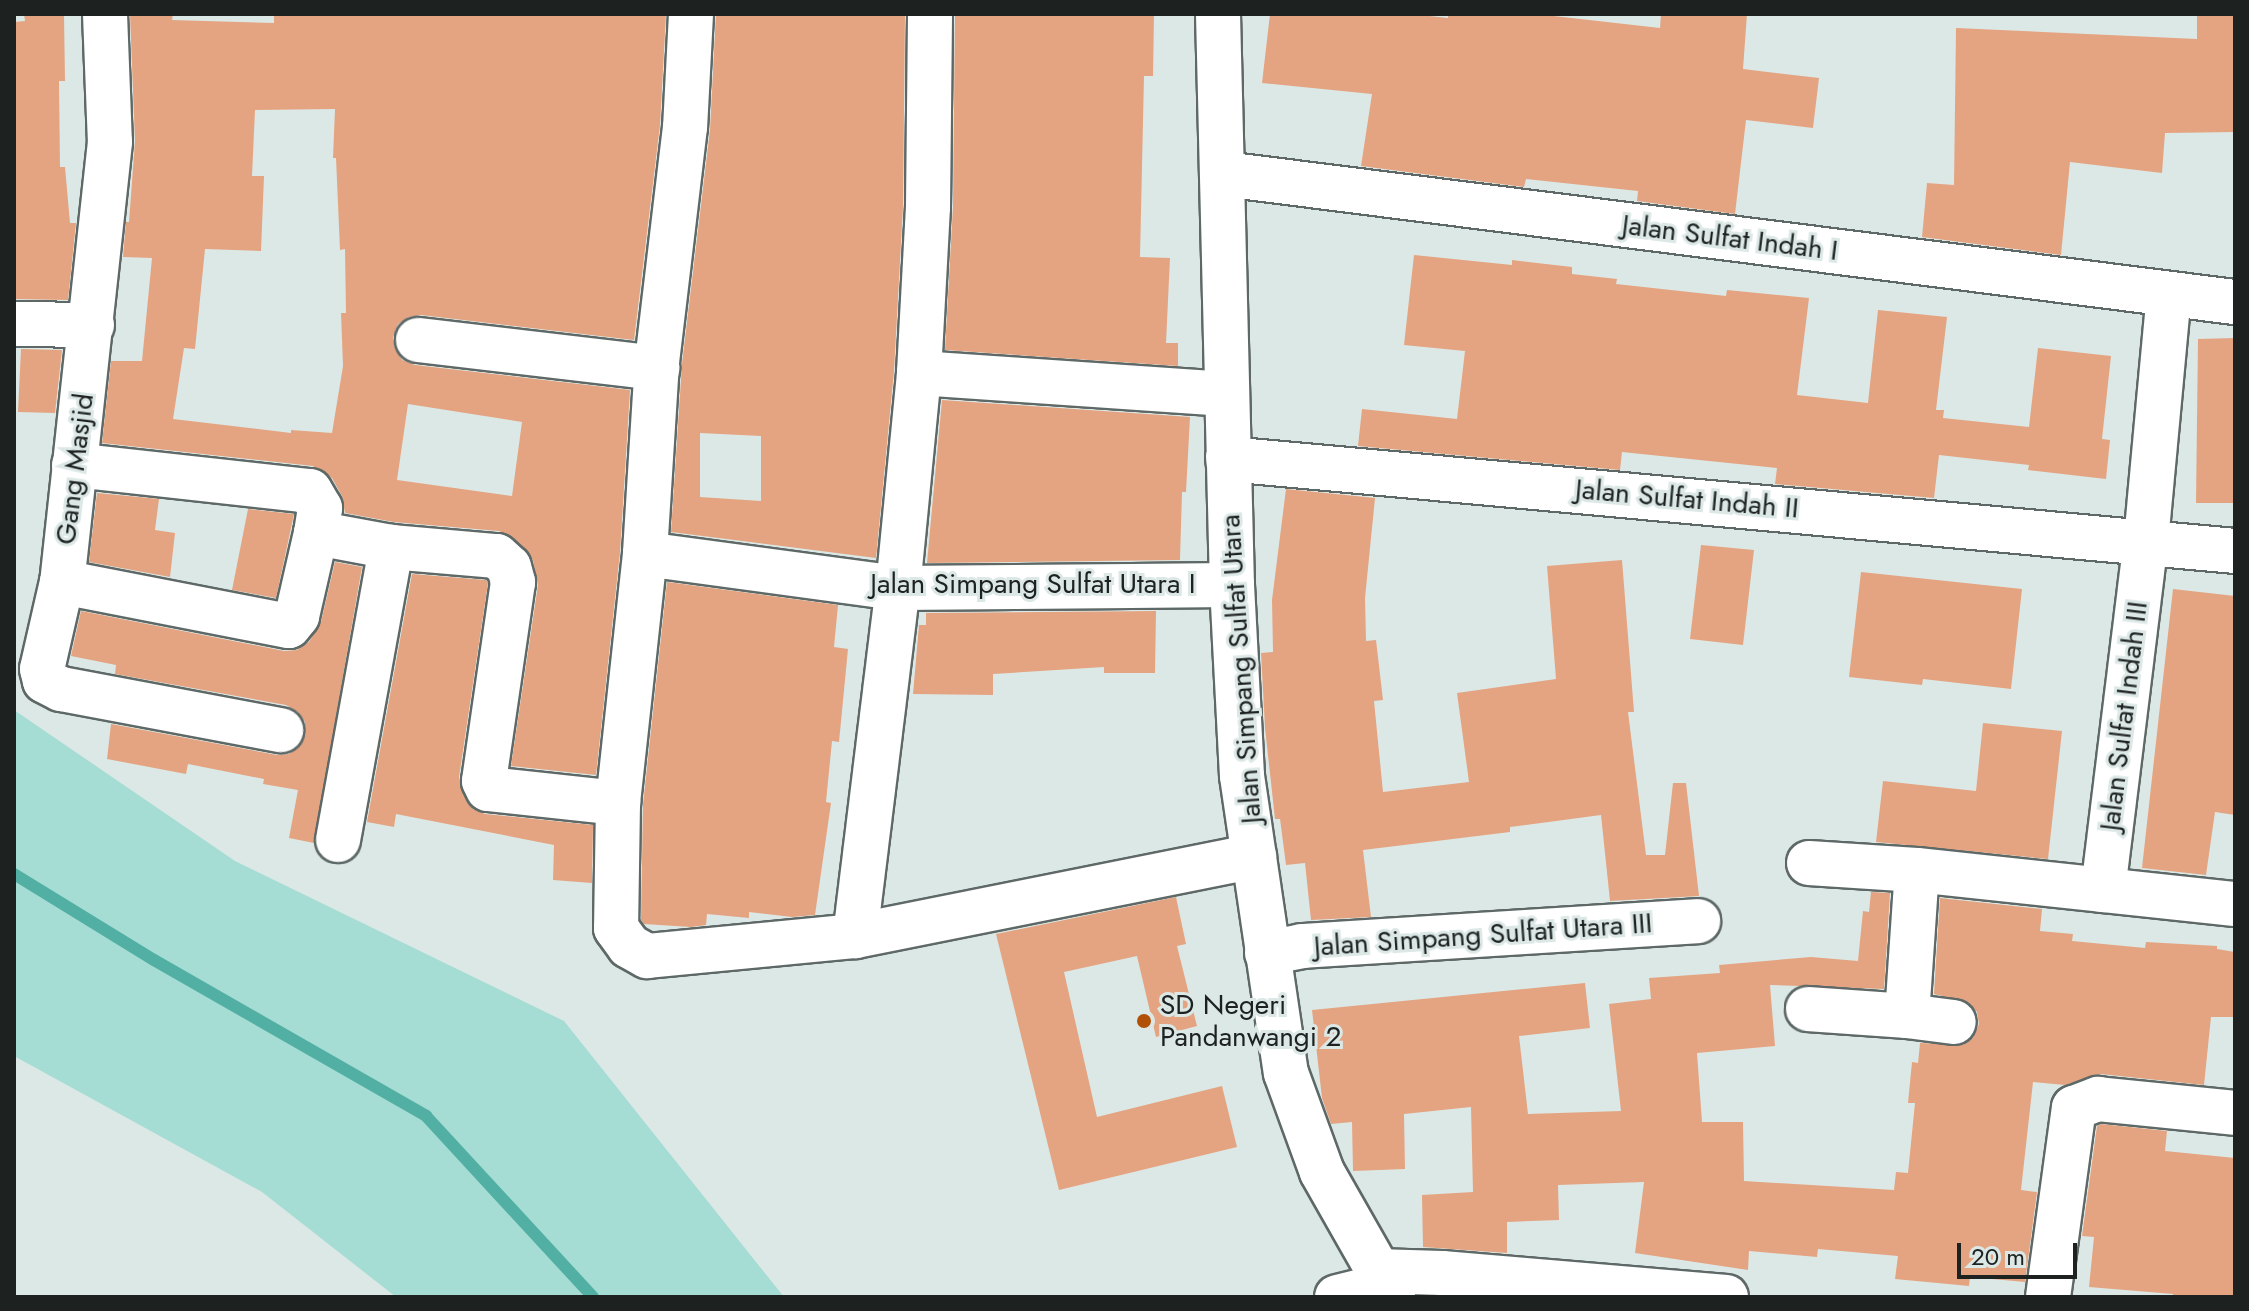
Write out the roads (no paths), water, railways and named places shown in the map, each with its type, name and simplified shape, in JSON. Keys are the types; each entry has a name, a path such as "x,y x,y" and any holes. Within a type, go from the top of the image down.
{"street":[{"name":"Gang Masjid","path":"105,14 110,142 62,582 42,669 45,681 53,687 281,730"},
{"path":"691,14 685,127 657,368 645,554 618,803 616,928 629,946 647,956 855,936 1254,856"},
{"path":"855,936 898,588 919,373 928,207 930,14"},
{"name":"Jalan Simpang Sulfat Utara","path":"1218,14 1224,174 1228,459 1242,776 1286,1073 1300,1121 1322,1172 1385,1284"},
{"name":"Jalan Sulfat Indah I","path":"1224,174 2235,302"},
{"path":"2146,541 2169,294"},
{"path":"14,324 92,325"},
{"path":"418,340 657,368"},
{"path":"919,373 1226,394"},
{"name":"Jalan Sulfat Indah II","path":"1228,459 2235,551"},
{"path":"62,582 289,626 297,616 320,508 310,491 74,465"},
{"path":"316,533 391,547 497,556 512,574 484,781 488,789 618,803"},
{"name":"Jalan Sulfat Indah III","path":"2103,890 2146,541"},
{"path":"338,840 391,547"},
{"name":"Jalan Simpang Sulfat Utara I","path":"645,554 898,588 1232,585"},
{"path":"1809,863 1917,870 2235,904"},
{"path":"1907,1016 1917,870"},
{"name":"Jalan Simpang Sulfat Utara III","path":"1267,953 1302,946 1698,921"},
{"path":"1808,1009 1954,1022"},
{"path":"2048,1297 2074,1108 2098,1099 2235,1113"},
{"path":"1337,1297 1442,1273 1726,1297"}],"waterway":[{"path":"14,874 154,960 426,1116 593,1297"}],"place":[{"name":"SD Negeri Pandanwangi 2","path":"1144,1021"}]}
